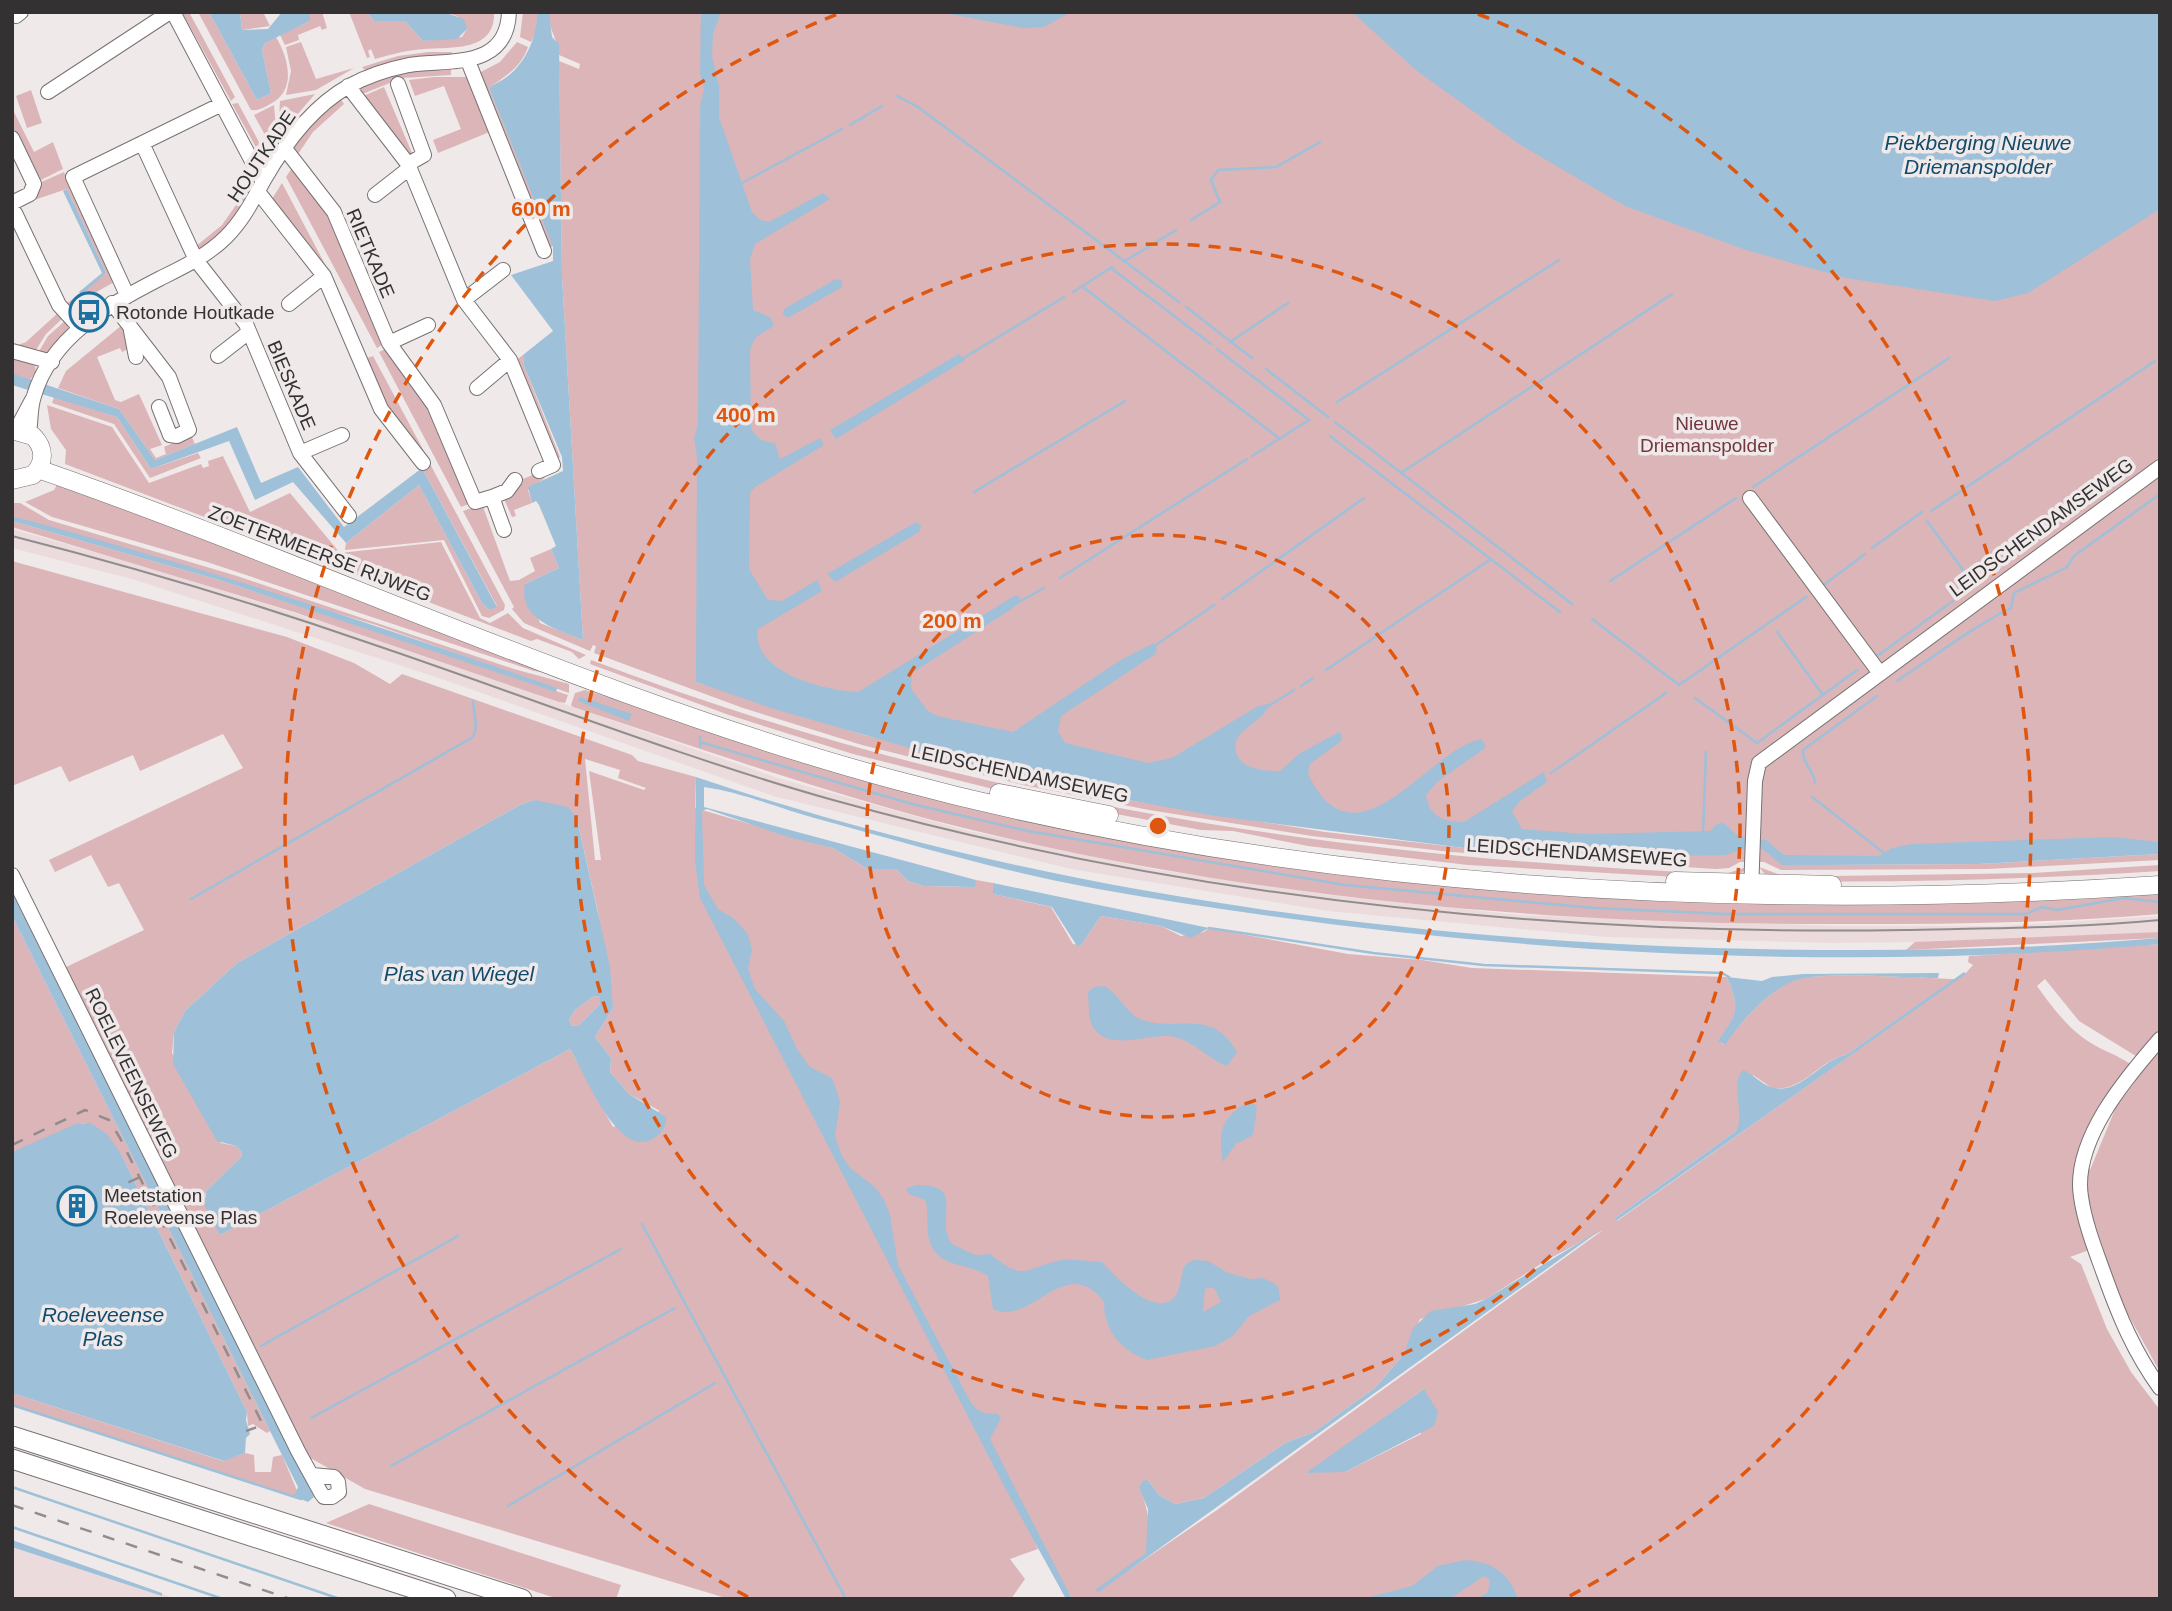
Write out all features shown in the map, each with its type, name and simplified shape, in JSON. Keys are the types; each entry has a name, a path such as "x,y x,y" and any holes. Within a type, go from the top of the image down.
{"highway":[{"path":"12,1436 246,1513 522,1599"},
{"path":"12,1459 446,1599"}],"main road":[{"path":"12,480 26,479 40,463 40,445 19,431"},
{"name":"ZOETERMEERSE RIJWEG","path":"40,463 586,671"},
{"name":"LEIDSCHENDAMSEWEG","path":"586,671 710,723 896,780 1025,811 1294,859 1446,875 1751,890 2054,892 2160,884"},
{"name":"LEIDSCHENDAMSEWEG","path":"1751,890 2015,883 2160,873"}],"street":[{"path":"48,92 171,12 222,104 261,187 324,276 381,409 423,463"},
{"name":"HOUTKADE","path":"19,431 44,375 80,328 112,303 197,260 226,237 307,120 348,86 397,68 468,61 488,52 500,41 507,27 509,12"},
{"path":"468,61 544,251"},
{"path":"398,84 425,155 408,164"},
{"path":"348,86 408,164 464,300 510,360 553,465 539,471"},
{"path":"127,295 73,177 222,104"},
{"path":"12,138 33,179 34,189 14,208 59,305 80,328"},
{"name":"BIESKADE","path":"142,143 197,260 248,332 300,453 349,516"},
{"name":"RIETKADE","path":"286,150 334,212 388,343 434,405 475,502 492,497"},
{"path":"374,195 407,170 408,164"},
{"path":"464,300 503,270"},
{"path":"289,304 324,276"},
{"path":"112,303 169,377 189,430 177,436 170,435 159,407"},
{"path":"130,324 136,357"},
{"path":"388,343 428,325"},
{"name":"BIESKADE","path":"218,356 248,332"},
{"path":"12,351 52,362"},
{"path":"477,388 510,360"},
{"name":"BIESKADE","path":"300,453 342,435"},
{"name":"LEIDSCHENDAMSEWEG","path":"1751,890 1755,781 1759,763 2160,467"},
{"path":"504,530 492,497 507,491 515,480"},
{"path":"1751,498 1879,672"},
{"name":"ROELEVEENSEWEG","path":"12,875 312,1475"},
{"path":"2160,1039 2117,1092 2101,1120 2087,1151 2080,1195 2086,1222 2123,1327 2160,1388"}],"shaded area":[{"path":"12,529 137,564 374,638 781,779 965,830 1153,869 1330,895 1520,915 1832,926 1998,926 2160,916 2160,932 1999,941 1832,943 1606,937 1328,911 1071,869 773,796 439,678 132,579 12,548"},
{"path":"12,1540 177,1599 12,1599"}],"green space":[{"path":"182,12 189,12 235,97 231,101"},
{"path":"198,12 209,12 257,100 271,93 262,50 265,43 276,37 288,72 285,90 280,97 262,108 251,110"},
{"path":"240,12 263,12 270,26 242,30"},
{"path":"310,12 322,12 327,28 322,30 320,26 298,35 299,40 285,45 280,35 310,21"},
{"path":"349,12 367,12 374,21 405,21 423,41 462,37 467,29 457,16 443,12 494,12 493,25 488,34 470,45 412,50 375,59 371,49 368,51 370,57 367,58"},
{"path":"523,12 537,12 537,30 531,42 520,37"},
{"name":"Nieuwe Driemanspolder","path":"549,12 2160,12 2160,847 1819,865 1980,864 2160,854 2160,860 1988,869 1781,870 1764,862 1740,862 1729,868 1716,869 1451,852 1312,836 1149,810 1023,785 862,745 743,708 594,653 596,646 593,645 590,651 524,623 512,609 514,607 463,511 482,504 510,581 519,580 535,571 530,558 551,549 559,568 525,584 540,623 583,640 562,276 559,61 579,69 580,64 559,55","holes":["696,682 1437,835 1664,855 1543,854 1464,848 1325,832 1128,800 864,735"]},
{"path":"301,42 316,79 354,68 316,90 286,95 291,71 286,47"},
{"path":"517,42 528,47 521,61 489,88 553,246 546,249 475,75 500,62"},
{"path":"452,52 451,60 367,72 362,67 398,56"},
{"path":"451,67 451,75 402,78 360,95 360,85 387,75"},
{"path":"469,77 492,131 438,153 433,140 461,129 444,86 415,96 409,80"},
{"path":"384,87 412,153 419,150 410,157 361,97"},
{"path":"31,90 42,123 27,128 16,96"},
{"path":"315,94 278,137 280,101"},
{"path":"340,98 344,104 313,132 296,157 293,147 303,132"},
{"path":"238,103 266,155 263,160 232,104"},
{"path":"274,105 276,128 271,146 254,115"},
{"path":"12,108 34,152 53,142 63,169 41,180 12,125"},
{"path":"294,165 331,214 385,343 377,348 286,177"},
{"path":"64,172 116,281 91,295 69,313 65,305 106,273 67,189 31,201 37,184"},
{"path":"252,182 256,188 236,219 202,251 195,247 222,225"},
{"path":"282,183 328,270 270,202"},
{"path":"59,312 64,317 46,334 36,350 18,345 26,342"},
{"path":"66,320 69,331 50,354 38,353 48,336"},
{"path":"122,325 130,348 122,352 120,348 97,357 115,400 121,402 139,394 162,445 150,449 156,458 166,454 164,447 191,435 195,444 155,460 119,409 58,388 66,371"},
{"path":"387,348 432,407 471,503 461,507 379,352"},
{"path":"12,354 35,366 36,372 30,380 13,374"},
{"path":"523,355 524,366 560,457 555,460 515,361"},
{"path":"373,356 427,457 384,408 364,359"},
{"path":"54,397 117,417 151,469 198,453 201,458 150,478 114,424 52,403"},
{"path":"47,405 112,427 149,483 201,464 203,468 209,466 208,461 223,456 250,512 290,493 340,553 441,542 480,618 490,623 508,613 523,628 586,655 579,659 572,652 537,639 531,641 65,464 66,450 51,429"},
{"path":"429,462 505,605 504,610 489,618 482,616 444,540 345,550 346,543 419,485 482,603 489,610 497,606 422,468"},
{"path":"540,472 545,478 528,490 532,503 514,510 516,516 512,517 504,499 514,494 513,483"},
{"path":"59,481 550,673 534,671 207,562 52,517 25,502 54,490"},
{"path":"12,503 20,503 49,520 237,576 514,669 569,684 569,693 376,625 12,516"},
{"path":"12,521 219,580 568,695 565,703 559,702 294,612 12,527"},
{"path":"12,561 287,637 354,663 390,684 402,674 632,755 638,761 696,777 695,808 833,848 868,869 896,869 908,881 923,886 974,887 976,880 993,883 993,894 1051,907 1073,944 1081,945 1101,916 1161,926 1181,936 1204,932 1209,928 1348,954 1422,960 1472,968 1727,977 1735,1010 1719,1041 1724,1045 1765,999 1794,980 1847,975 1955,979 1846,1055 1827,1063 1792,1086 1772,1088 1753,1075 1738,1093 1741,1122 1736,1131 1615,1218 1617,1221 1965,974 1973,965 1968,962 1969,956 2160,944 2160,1372 2125,1309 2100,1246 2070,1257 2081,1264 2107,1329 2131,1372 2160,1410 2160,1599 1072,1599 1034,1542 1038,1549 1010,1559 1025,1579 1011,1599 729,1599 365,1489 307,1456 64,968 144,930 119,883 108,887 91,855 55,872 49,860 243,768 223,734 140,771 133,755 69,782 61,766 12,786","holes":["585,759 620,770 618,778 646,788 644,790 589,771 601,860 595,860","534,800 577,819 598,912 613,1008 595,1037 611,1058 610,1072 629,1094 660,1111 613,1127 570,1049 220,1235 205,1196 206,1191 241,1157 242,1152 236,1146 221,1143 172,1053 174,1032 185,1011 237,963 520,805","2045,979 2079,1021 2144,1061 2135,1082 2116,1107 2090,1170 2082,1151 2130,1064 2075,1031 2037,986","1603,1230 1217,1510 1097,1592 1146,1553 1148,1520 1139,1488 1148,1480 1159,1495 1175,1504 1204,1498 1285,1443 1314,1432 1376,1387 1404,1354 1420,1319 1486,1299 1547,1260","1424,1389 1421,1434 1345,1472 1309,1472"]},
{"path":"591,660 730,709 869,751 1009,785 1149,814 1291,836 1578,866 1725,874 1747,867 1740,875 1729,880 1468,865 1308,846 1233,831 1201,830 1021,796 853,754 729,715 590,664"},
{"path":"585,690 610,698 613,690 1017,812 1525,886 2160,888 2160,914 2002,922 1733,923 1511,912 1288,889 1069,852 911,814 573,707 571,705 575,693"},
{"path":"2160,865 2160,871 2112,874 1873,881 1778,881 1768,878 1759,867 1781,875 1833,876 2033,873"},
{"path":"12,916 270,1431 267,1433 253,1424 248,1426 247,1412 121,1154 84,1123 12,1152"},
{"path":"2160,932 2160,938 1906,950 1915,942"},
{"path":"594,996 600,997 600,1004 579,1025 572,1026 569,1020 575,1010"},
{"path":"12,1393 223,1461 245,1453 254,1455 255,1472 271,1472 273,1457 282,1455 298,1493 294,1496 12,1406"},
{"path":"369,1504 621,1585 616,1599 558,1599 326,1523"}],"water":[{"path":"209,12 240,12 242,30 268,29 282,12 310,12 310,21 265,43 262,50 271,93 257,100"},
{"path":"367,12 443,12 464,19 467,29 457,39 423,41 405,21 374,21"},
{"path":"537,12 549,12 552,37 559,44 562,276 583,640 551,627 533,615 524,596 525,584 559,568 551,549 556,546 539,505 536,501 532,503 528,487 563,471 562,457 524,366 523,355 553,331 511,275 553,261 553,247 489,88 508,76 525,56 533,39"},
{"path":"701,12 721,12 713,34 712,56 719,86 719,117 752,212 760,220 769,222 823,193 830,199 755,244 750,259 753,310 770,317 774,326 756,337 750,349 751,428 761,439 775,443 780,459 820,438 824,445 755,487 750,493 749,569 768,600 782,601 817,580 822,591 758,629 759,644 766,657 777,668 810,683 858,692 1016,595 1020,597 1016,606 912,673 911,689 928,711 937,716 1013,732 1119,661 1154,643 1157,650 1154,655 1061,716 1058,731 1065,743 1148,763 1172,758 1258,706 1269,704 1266,711 1236,741 1238,757 1251,767 1280,771 1299,754 1339,732 1342,735 1341,741 1310,764 1308,774 1327,802 1348,812 1370,810 1392,798 1460,748 1481,739 1486,746 1484,749 1438,781 1426,795 1430,809 1439,817 1464,822 1544,772 1547,782 1520,801 1512,811 1522,829 1586,834 1710,831 1717,824 1724,823 1739,837 1766,840 1784,855 1879,856 1892,848 1912,844 2114,837 2160,842 2160,854 1979,864 1782,865 1761,848 1742,849 1726,855 1613,857 1464,848 1216,816 1128,800 917,750 774,709 696,682 697,457 694,437 698,425 700,107 704,89 700,73"},
{"path":"939,12 1071,12 1044,27 1023,28"},
{"name":"Piekberging Nieuwe Driemanspolder","path":"1352,12 2160,12 2160,209 2028,293 1995,301 1846,278 1746,250 1625,206 1519,144 1417,71"},
{"path":"67,189 106,273 81,295 79,292 102,273 63,191"},
{"path":"836,279 842,280 842,287 788,318 783,314 784,309"},
{"path":"959,354 965,360 836,439 830,430"},
{"path":"12,371 14,374 119,409 155,460 237,427 261,483 298,467 344,527 422,468 497,607 489,610 482,603 419,485 346,543 293,482 255,500 229,441 151,469 117,417 12,385"},
{"path":"12,516 150,555 422,641 557,688 556,692 219,580 12,521"},
{"path":"916,522 921,526 919,532 835,582 827,574"},
{"path":"580,697 632,714 629,721 578,701"},
{"path":"696,777 819,815 944,849 1071,877 1198,900 1326,918 1584,942 1713,948 1937,949 2048,946 2160,938 2160,944 2027,953 1894,957 1760,956 1627,951 1361,928 1229,910 1062,882 957,857 704,787 704,807 976,880 975,887 923,886 908,881 896,869 868,869 833,848 788,837 707,809 702,811 704,885 718,909 733,918 748,934 752,950 748,969 755,989 784,1021 798,1051 810,1067 832,1078 840,1101 835,1136 842,1156 850,1168 875,1187 884,1200 890,1215 898,1265 970,1401 979,1411 998,1414 1001,1418 990,1439 1072,1599 1066,1599 1004,1486 700,898 695,860"},
{"name":"Plas van Wiegel","path":"534,800 568,807 577,819 610,967 613,1008 595,1037 611,1058 610,1072 629,1094 666,1117 663,1129 657,1136 643,1142 630,1139 617,1128 594,1094 570,1049 220,1235 205,1207 206,1191 241,1157 242,1152 236,1146 217,1141 173,1064 174,1032 185,1011 237,963 520,805","holes":["594,996 600,997 600,1004 579,1025 572,1026 569,1020 575,1010"]},
{"path":"993,883 1209,928 1191,938 1161,926 1101,916 1081,945 1077,946 1052,907 993,894"},
{"path":"12,893 282,1431 314,1497 308,1502 294,1496 298,1487 12,916"},
{"path":"1964,972 1966,974 1616,1221 1615,1218 1736,1131 1739,1124 1737,1084 1743,1070 1771,1087 1791,1087 1828,1063 1846,1055"},
{"path":"1939,973 1938,978 1843,975 1796,980 1786,984 1756,1007 1725,1045 1718,1041 1735,1011 1734,997 1727,977 1762,981 1772,977 1803,974"},
{"path":"1104,986 1115,994 1135,1017 1154,1023 1204,1025 1216,1029 1237,1052 1227,1066 1175,1037 1108,1039 1099,1034 1092,1025 1089,1009 1088,992 1094,987"},
{"path":"1250,1100 1257,1108 1253,1135 1236,1144 1223,1162 1221,1140 1224,1125 1234,1112"},
{"name":"Roeleveense Plas","path":"90,1123 107,1134 121,1154 247,1412 250,1434 246,1438 245,1453 224,1461 12,1393 12,1152 76,1124"},
{"path":"917,1185 932,1186 941,1191 945,1197 947,1234 952,1244 975,1255 990,1254 1018,1271 1062,1260 1102,1262 1136,1294 1158,1303 1168,1302 1176,1295 1186,1264 1194,1260 1208,1261 1228,1273 1251,1279 1263,1278 1278,1286 1280,1300 1249,1316 1233,1336 1215,1346 1147,1360 1129,1351 1116,1338 1107,1322 1104,1302 1090,1288 1076,1284 1062,1287 1022,1308 1008,1312 993,1309 988,1276 954,1264 933,1249 927,1229 925,1200 909,1194 906,1188","holes":["1205,1289 1215,1289 1221,1302 1203,1312"]},
{"path":"1602,1229 1099,1592 1095,1590 1146,1553 1148,1509 1139,1488 1143,1481 1148,1480 1159,1495 1175,1504 1204,1498 1285,1443 1314,1432 1376,1387 1404,1354 1413,1328 1431,1311 1475,1304 1486,1299"},
{"path":"1424,1389 1438,1412 1434,1426 1345,1472 1306,1473"},
{"path":"12,1540 162,1593 162,1596 12,1547"},
{"path":"1465,1560 1483,1563 1498,1570 1510,1582 1518,1599 1477,1599 1488,1592 1490,1580 1484,1576 1450,1599 1362,1599 1412,1586 1438,1566"}],"waterway":[{"path":"897,96 918,107 1179,302"},
{"path":"850,125 882,106"},
{"path":"740,184 842,129"},
{"path":"1191,220 1220,202 1211,180 1218,170 1276,167 1320,142"},
{"path":"1125,261 1176,230"},
{"path":"1337,402 1559,260"},
{"path":"1073,292 1112,267"},
{"path":"1111,268 1211,344"},
{"path":"1083,287 1280,439"},
{"path":"1401,473 1672,294"},
{"path":"962,359 1064,297"},
{"path":"1230,342 1288,303"},
{"path":"1186,307 1252,358"},
{"path":"1217,349 1309,420 1252,456"},
{"path":"1753,487 1949,358"},
{"path":"1931,511 2155,361"},
{"path":"1266,369 1328,417"},
{"path":"974,492 1125,401"},
{"path":"1335,422 1572,604"},
{"path":"1330,436 1560,612"},
{"path":"1060,578 1247,459"},
{"path":"1897,681 1967,633 2011,608 2014,593 2067,567 2074,556 2160,494"},
{"path":"1222,599 1364,498"},
{"path":"1610,581 1736,498"},
{"path":"1872,548 1922,512"},
{"path":"1927,521 1974,585"},
{"path":"1825,584 1865,554"},
{"path":"1326,670 1491,559"},
{"path":"1968,590 1987,576"},
{"path":"1017,603 1044,588"},
{"path":"1592,619 1679,685 1806,597"},
{"path":"1877,656 1953,601"},
{"path":"1153,647 1214,605"},
{"path":"1777,632 1823,695"},
{"path":"1695,698 1757,743 1857,670"},
{"path":"1301,686 1313,678"},
{"path":"1267,707 1294,690"},
{"path":"1551,773 1666,693"},
{"path":"1815,783 1804,759 1803,750 1877,696"},
{"path":"191,899 473,737 476,727 473,701"},
{"path":"700,737 700,746"},
{"path":"700,742 912,804 1028,831 1345,885 1595,908 1726,914 2026,914 2042,907 2057,910 2124,898 2160,902"},
{"path":"1703,833 1706,752"},
{"path":"1812,797 1884,853"},
{"path":"1209,928 1373,953 1484,965 1722,973 1729,977"},
{"path":"642,1224 846,1599"},
{"path":"261,1346 458,1236"},
{"path":"311,1418 621,1249"},
{"path":"391,1466 675,1308"},
{"path":"508,1506 715,1383"},
{"path":"12,1405 301,1499"},
{"path":"12,1487 340,1599"},
{"path":"12,1527 223,1599"}],"tram line":[{"path":"12,536 283,614 775,783 964,834 1097,862 1230,885 1365,904 1635,926 1906,930 2064,926 2160,920"}],"railway":[{"path":"12,1145 85,1110 109,1120 263,1425 246,1431"},
{"path":"85,1203 140,1177"},
{"path":"12,1505 290,1599"}],"place":[{"name":"Rotonde Houtkade","path":"89,312"},
{"name":"Meetstation Roeleveense Plas","path":"77,1206"}]}
